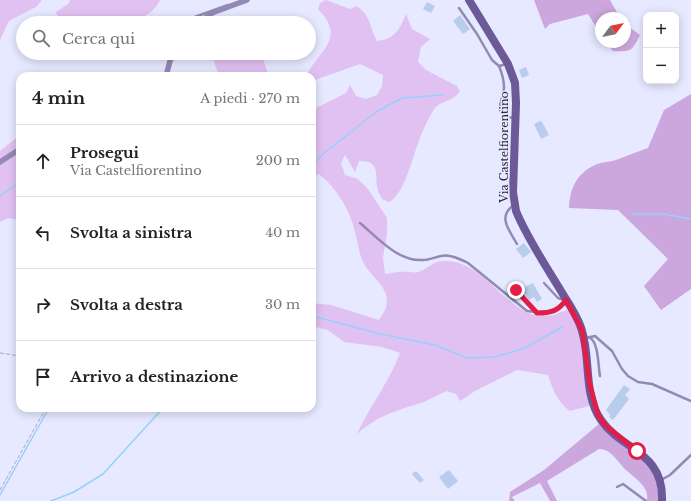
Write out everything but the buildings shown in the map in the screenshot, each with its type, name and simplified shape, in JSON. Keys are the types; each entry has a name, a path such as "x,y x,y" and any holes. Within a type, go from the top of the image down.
{"street":[{"path":"208,16 212,13 247,0"},
{"name":"Via Castelfiorentino","path":"469,0 515,83 516,119 514,205 518,218 566,300 586,338 590,385 598,415 605,425 644,457 654,469 660,481 662,501"},
{"path":"167,72 170,60"},
{"path":"0,162 16,151"}],"lane":[{"path":"197,16 223,6 238,3"},
{"path":"459,8 478,34 492,60 504,65 504,88 499,105 500,110 506,117 516,119"},
{"path":"514,205 507,209 505,217 506,224 517,244"},
{"path":"360,223 388,247 407,257 422,260 442,255 468,263 527,310 537,313 554,312 560,308 566,300 558,298 544,283"},
{"path":"516,290 537,313"},
{"path":"586,338 595,336 601,339 612,351 622,369 638,382 652,384 691,401"},
{"path":"586,338 591,338 596,348 600,376"},
{"path":"660,481 670,475 691,455"},
{"path":"618,487 623,484 646,501"}],"path":[{"path":"0,353 16,355"},
{"path":"0,490 44,412"}],"shaded area":[{"path":"0,0 42,0 36,7 16,16 9,21 0,40"},
{"path":"70,0 160,0 152,10 144,16 57,16 56,12 68,4"},
{"path":"326,0 350,9 356,6 361,9 367,17 377,41 393,36 399,29 406,14 412,29 430,39 421,47 418,62 426,70 457,86 460,91 453,98 437,106 432,112 416,148 404,183 395,198 389,202 382,199 378,191 376,170 371,163 359,161 355,172 345,155 341,163 345,175 358,179 368,189 387,218 387,233 383,258 385,274 417,272 434,263 442,261 455,262 470,268 483,277 520,309 534,315 549,316 566,310 570,311 580,335 589,406 570,411 559,400 548,375 517,370 475,391 460,401 456,394 447,391 422,403 386,415 371,423 357,434 396,364 400,353 382,347 344,342 328,330 316,327 316,303 331,305 379,320 386,309 387,301 381,285 363,262 351,218 343,202 326,180 319,174 316,175 316,108 346,93 350,85 356,96 366,99 377,95 382,86 383,75 360,64 316,80 316,72 308,72 328,44 330,37 330,28 326,19 318,9 320,3"},
{"path":"534,0 610,0 617,12 595,12 595,25 588,14 550,24 545,29"},
{"path":"631,28 640,35 633,47 628,51 613,51 610,48 631,48"},
{"path":"213,60 263,60 268,72 218,72"},
{"path":"691,94 691,289 661,310 644,286 668,259 618,210 569,208 570,200 573,187 576,182 584,172 590,168 597,164 616,160 648,148 664,110"},
{"path":"16,138 16,219 8,218 0,222 0,151"},
{"path":"599,424 643,459 656,476 659,501 647,501 644,487 614,456 607,451 599,449 547,481 557,501 550,501 540,483 512,497 515,501 509,501 510,492 544,470"}],"waterway":[{"path":"316,162 323,154 376,112 402,98 443,95"},
{"path":"0,196 16,185"},
{"path":"632,214 663,214 691,219"},
{"path":"316,317 381,334 435,345 467,358 495,357 525,348 562,327"},
{"path":"0,495 47,412"},
{"path":"51,501 74,492 103,474 159,412"}],"route":[{"path":"516,290 537,313 554,312 560,308 566,300 582,330 592,399 598,415 605,425 637,451"}]}
